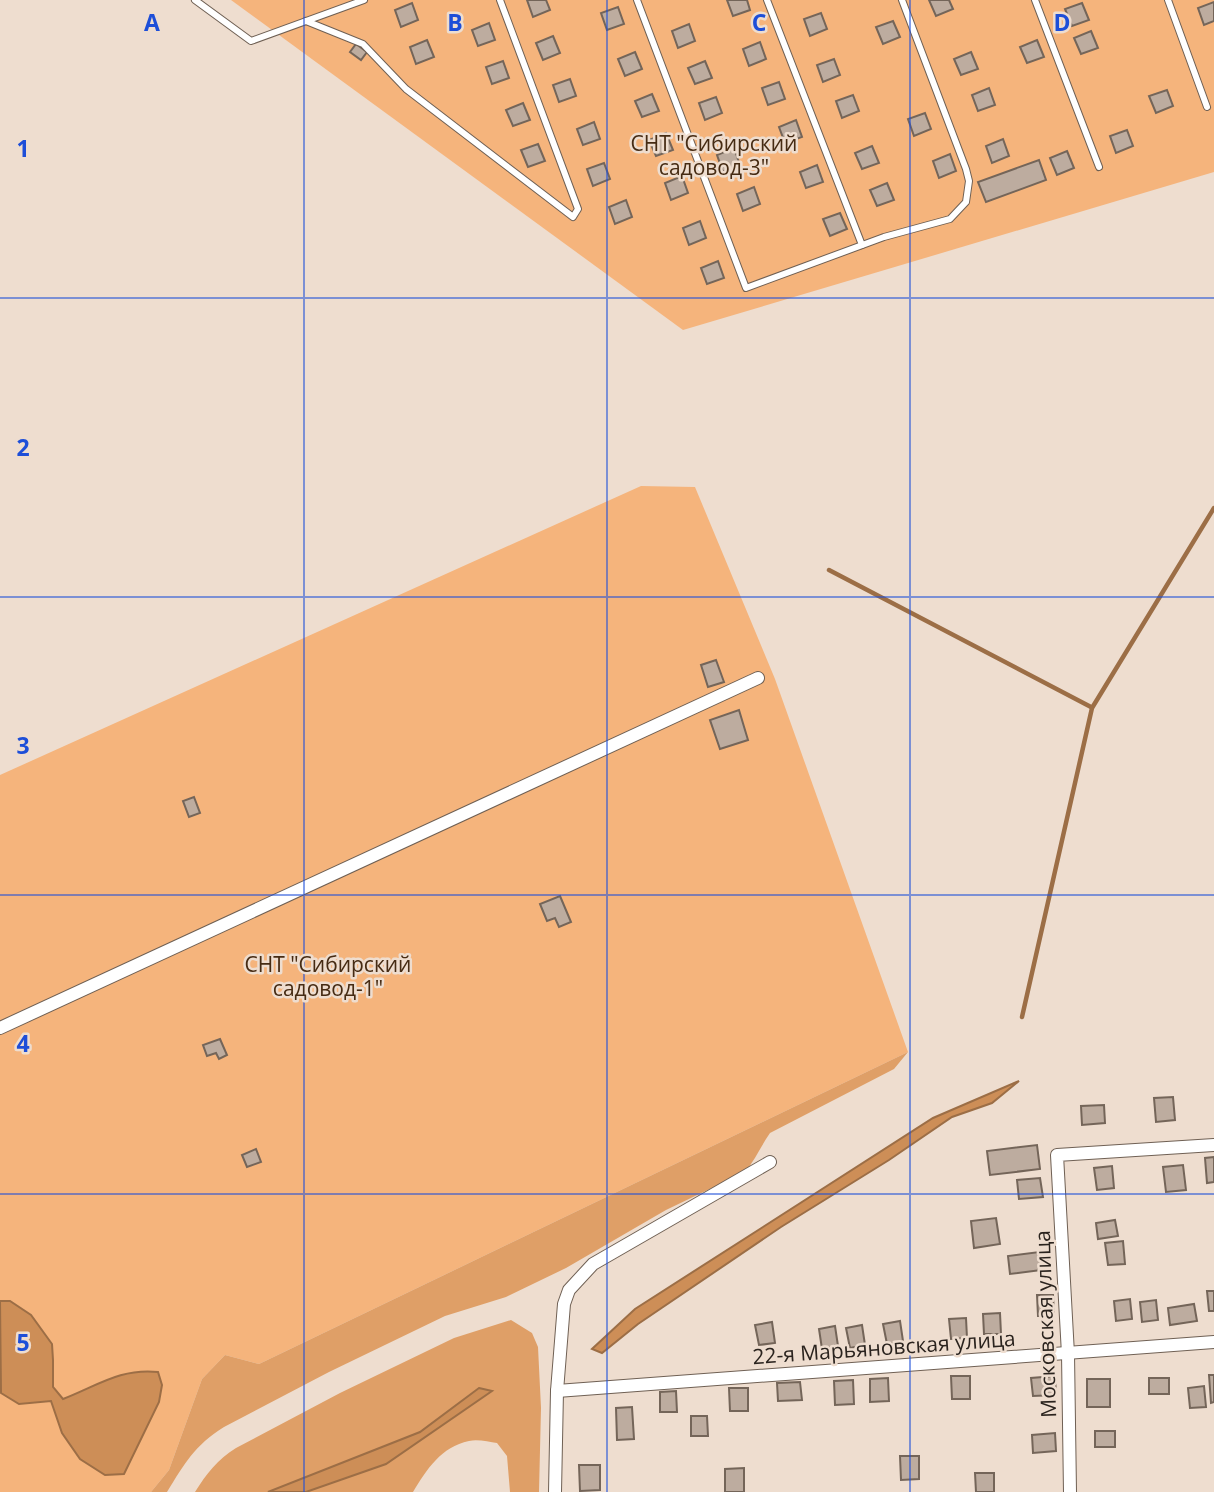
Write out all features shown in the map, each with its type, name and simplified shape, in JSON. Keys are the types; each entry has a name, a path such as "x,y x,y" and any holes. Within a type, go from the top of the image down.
{"street":[{"path":"0,1028 758,678"},
{"name":"Московская улица","path":"1070,1492 1068,1354 1057,1155 1214,1145"},
{"path":"555,1492 557,1391 564,1304 569,1290 593,1264 770,1162"},
{"name":"22-я Марьяновская улица","path":"557,1391 1214,1342"}],"lane":[{"path":"195,0 251,41 364,0"},
{"path":"306,21 363,44 406,89 573,217 578,209 500,0"},
{"path":"637,0 746,288 862,245 950,219 966,202 969,181 966,169 902,0"},
{"path":"767,0 862,245"},
{"path":"1035,0 1099,167"},
{"path":"1168,0 1207,107"}],"green space":[{"name":"СНТ \"Сибирский садовод-3\"","path":"231,0 1214,0 1214,172 683,330"},
{"name":"СНТ \"Сибирский садовод-1\"","path":"641,486 695,487 775,679 908,1052 259,1364 225,1355 202,1379 169,1470 151,1492 0,1492 0,1390 1,1393 36,1401 52,1401 80,1459 106,1475 124,1473 159,1402 162,1386 85,1390 63,1399 52,1387 52,1344 31,1315 10,1301 0,1301 0,775"}],"shaded area":[{"path":"908,1052 894,1069 770,1133 745,1172 666,1210 566,1268 506,1297 445,1316 224,1427 198,1448 167,1492 151,1492 169,1470 202,1379 225,1355 259,1364"},
{"path":"1019,1081 992,1103 952,1117 781,1227 638,1324 602,1353 592,1349 635,1309 933,1118"},
{"path":"0,1301 10,1301 31,1315 52,1344 53,1387 63,1399 120,1375 158,1372 162,1385 159,1402 124,1474 105,1475 80,1459 62,1433 51,1401 19,1404 1,1393"},
{"path":"511,1320 532,1333 538,1347 541,1408 539,1492 510,1492 507,1456 497,1443 476,1440 450,1448 429,1467 413,1492 195,1492 213,1467 236,1448 340,1393 454,1338"},
{"path":"479,1388 492,1391 386,1464 306,1492 268,1492 420,1432"}],"building":[{"path":"527,0 546,0 550,10 533,17"},
{"path":"727,0 747,0 750,10 733,16"},
{"path":"929,0 949,0 953,9 936,16"},
{"path":"1214,2 1214,21 1204,25 1198,8"},
{"path":"412,3 418,20 401,27 395,10"},
{"path":"1082,3 1089,20 1072,26 1065,9"},
{"path":"618,7 624,24 607,30 601,13"},
{"path":"821,13 827,29 810,36 804,19"},
{"path":"893,21 900,37 883,44 876,27"},
{"path":"489,23 495,40 478,46 472,30"},
{"path":"689,24 695,41 678,48 672,31"},
{"path":"1091,31 1098,48 1081,54 1074,38"},
{"path":"553,36 560,53 543,60 536,43"},
{"path":"427,40 434,57 416,64 410,47"},
{"path":"1037,40 1044,57 1027,63 1020,47"},
{"path":"760,42 766,59 749,66 743,49"},
{"path":"356,44 367,52 361,60 350,52"},
{"path":"635,52 642,69 625,76 618,59"},
{"path":"971,52 978,69 961,75 954,59"},
{"path":"834,59 840,75 823,82 817,65"},
{"path":"503,61 509,78 492,84 486,67"},
{"path":"705,61 712,78 695,84 688,68"},
{"path":"570,79 576,96 559,102 553,85"},
{"path":"779,82 785,99 768,105 762,88"},
{"path":"989,88 995,105 978,111 972,95"},
{"path":"1167,90 1173,106 1156,113 1149,96"},
{"path":"652,94 659,111 642,117 635,101"},
{"path":"853,95 859,111 842,118 836,101"},
{"path":"716,97 722,113 705,120 699,103"},
{"path":"523,103 530,120 513,126 506,110"},
{"path":"925,113 931,129 914,136 908,119"},
{"path":"796,120 802,137 785,143 779,127"},
{"path":"594,122 600,139 583,145 577,129"},
{"path":"1127,130 1133,146 1116,153 1110,136"},
{"path":"666,133 673,150 656,156 649,140"},
{"path":"1003,139 1009,156 992,163 986,146"},
{"path":"538,144 545,161 528,167 521,150"},
{"path":"872,146 879,163 862,169 855,153"},
{"path":"734,148 740,165 723,172 717,155"},
{"path":"1067,151 1074,168 1057,175 1050,158"},
{"path":"950,154 956,171 939,178 933,161"},
{"path":"1039,160 1046,180 986,202 978,182"},
{"path":"604,163 610,179 593,186 587,169"},
{"path":"817,165 823,182 806,188 800,172"},
{"path":"682,176 688,193 671,200 665,183"},
{"path":"887,183 894,200 877,206 870,190"},
{"path":"754,187 760,204 743,211 737,194"},
{"path":"626,200 632,217 615,224 609,207"},
{"path":"840,213 847,229 830,236 823,219"},
{"path":"700,221 706,238 689,245 683,228"},
{"path":"718,261 724,278 707,284 701,268"},
{"path":"716,660 724,682 708,687 701,665"},
{"path":"739,710 748,740 720,749 710,720"},
{"path":"194,797 200,813 189,817 183,801"},
{"path":"560,896 571,922 559,927 555,918 547,921 540,904"},
{"path":"220,1039 227,1055 219,1059 216,1053 207,1056 203,1045"},
{"path":"1173,1097 1175,1120 1156,1122 1154,1098"},
{"path":"1104,1105 1105,1123 1082,1125 1081,1106"},
{"path":"1037,1145 1040,1169 990,1175 987,1151"},
{"path":"256,1149 261,1162 247,1167 242,1155"},
{"path":"1214,1157 1214,1182 1207,1183 1205,1158"},
{"path":"1183,1165 1186,1190 1166,1192 1163,1167"},
{"path":"1112,1166 1114,1188 1097,1190 1094,1168"},
{"path":"1040,1178 1043,1197 1019,1199 1017,1180"},
{"path":"996,1218 1000,1244 974,1248 971,1221"},
{"path":"1115,1220 1118,1236 1098,1239 1096,1223"},
{"path":"1123,1241 1125,1264 1108,1265 1105,1243"},
{"path":"1047,1251 1049,1269 1010,1274 1008,1256"},
{"path":"1207,1291 1214,1291 1214,1311 1209,1311"},
{"path":"1037,1295 1053,1295 1054,1315 1038,1316"},
{"path":"1130,1299 1132,1319 1116,1321 1114,1301"},
{"path":"1156,1300 1158,1320 1142,1322 1140,1302"},
{"path":"1194,1304 1197,1321 1170,1325 1168,1308"},
{"path":"1000,1313 1001,1334 984,1334 983,1314"},
{"path":"966,1318 967,1338 951,1339 949,1319"},
{"path":"900,1321 903,1341 887,1344 883,1324"},
{"path":"772,1322 775,1343 759,1345 755,1325"},
{"path":"862,1325 865,1345 850,1348 846,1328"},
{"path":"835,1326 838,1346 822,1349 819,1329"},
{"path":"1209,1375 1214,1375 1214,1402 1211,1403"},
{"path":"951,1376 970,1376 970,1399 952,1399"},
{"path":"1055,1376 1056,1395 1033,1396 1031,1378"},
{"path":"888,1378 889,1401 870,1402 870,1379"},
{"path":"1149,1378 1169,1378 1169,1394 1149,1394"},
{"path":"1087,1379 1110,1379 1110,1407 1087,1407"},
{"path":"853,1380 854,1404 835,1405 834,1381"},
{"path":"800,1382 802,1400 778,1401 777,1383"},
{"path":"1204,1386 1206,1407 1190,1408 1188,1388"},
{"path":"729,1388 748,1388 748,1411 730,1411"},
{"path":"676,1391 677,1412 660,1412 660,1392"},
{"path":"632,1407 634,1439 617,1440 616,1408"},
{"path":"691,1416 707,1416 708,1436 691,1436"},
{"path":"1095,1431 1115,1431 1115,1447 1095,1447"},
{"path":"1055,1433 1056,1451 1033,1453 1032,1435"},
{"path":"900,1456 919,1456 919,1479 901,1480"},
{"path":"579,1465 600,1465 600,1490 580,1491"},
{"path":"744,1468 744,1492 725,1492 725,1469"},
{"path":"975,1473 994,1473 994,1492 976,1492"}],"waterway":[{"path":"1022,1017 1092,708 1214,508"},
{"path":"829,570 1091,707"}]}
